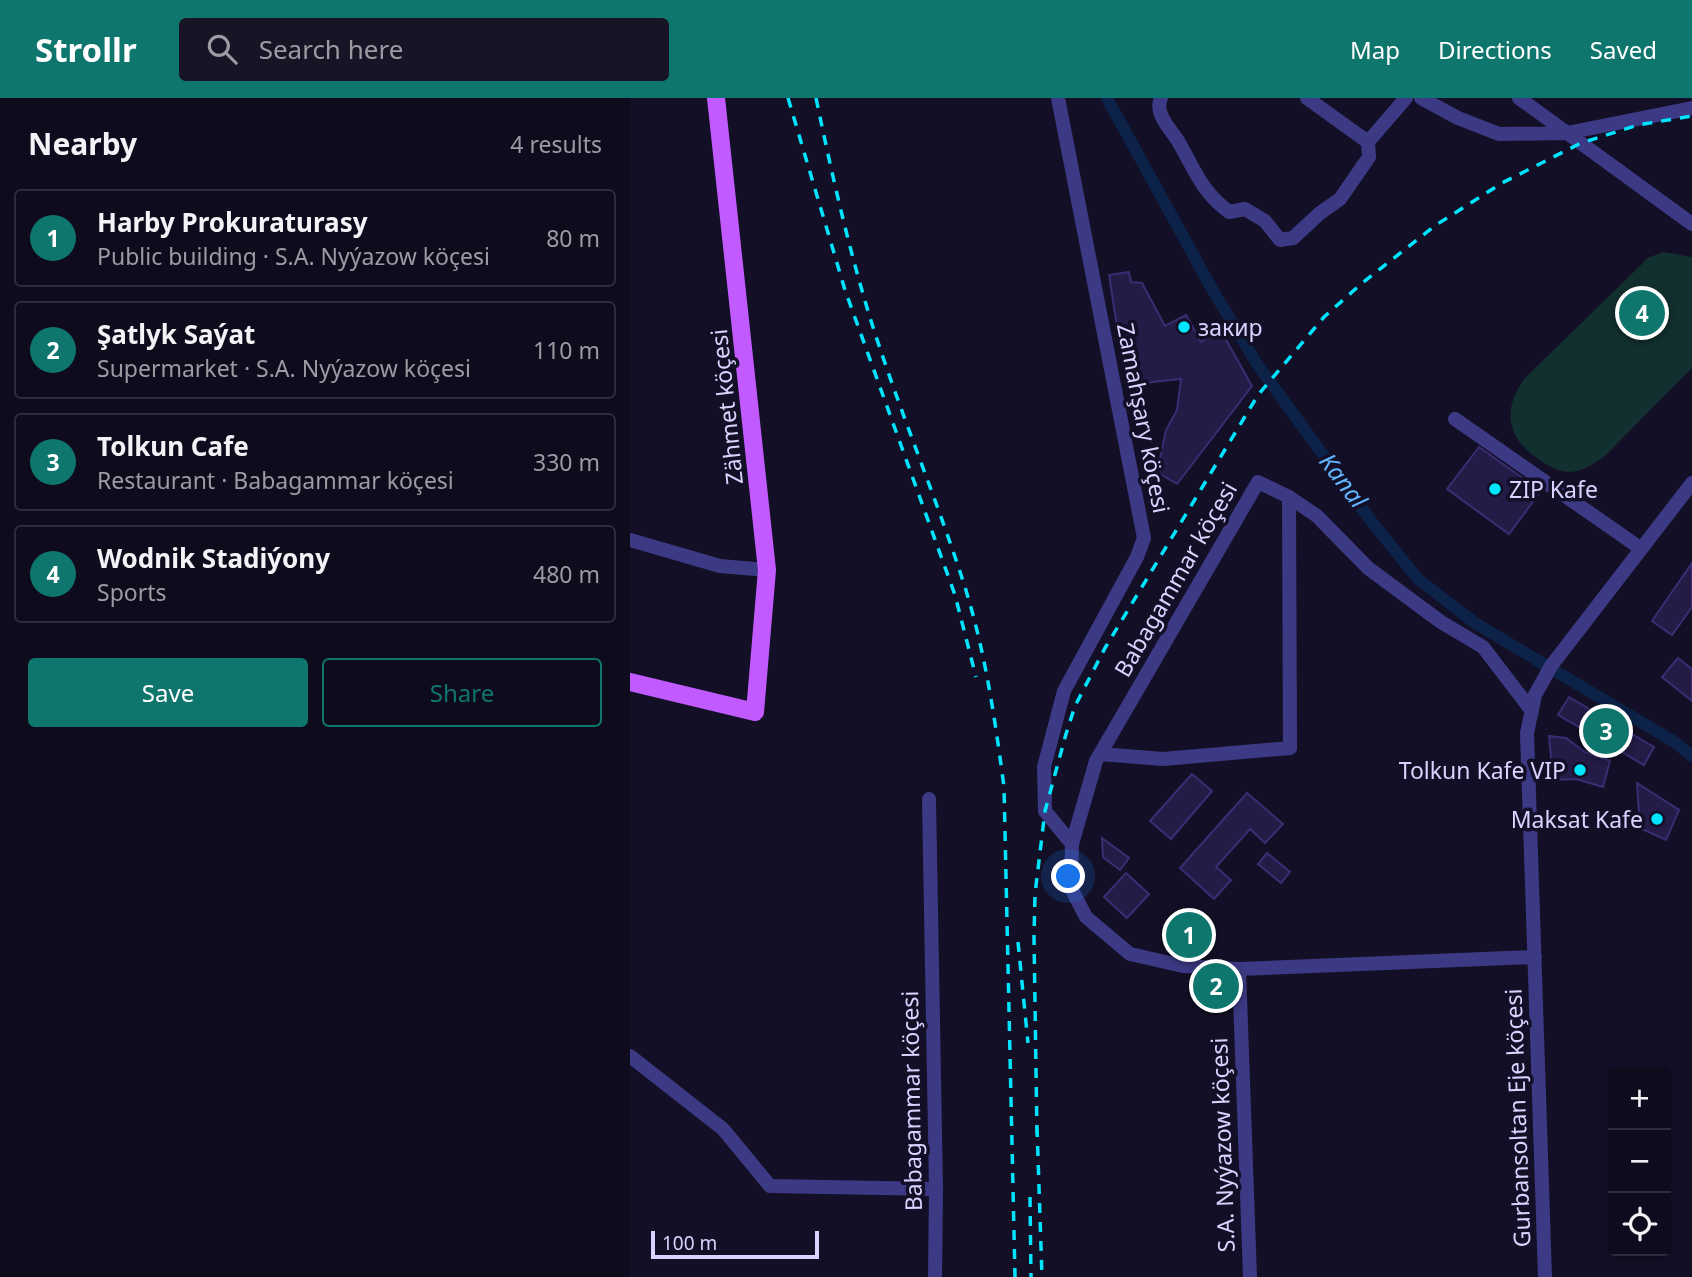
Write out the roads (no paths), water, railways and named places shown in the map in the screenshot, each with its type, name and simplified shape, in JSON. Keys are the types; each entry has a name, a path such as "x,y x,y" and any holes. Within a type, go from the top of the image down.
{"main road":[{"name":"Zähmet köçesi","path":"630,682 755,712 767,570 716,98"}],"street":[{"name":"Zamahşary köçesi","path":"1059,98 1144,538 1137,557 1063,691 1044,767 1045,811 1072,844"},
{"path":"1161,98 1159,113 1179,142 1195,175 1217,203 1229,212 1245,209 1265,221 1280,240 1293,238 1340,199 1369,157 1368,142 1406,98"},
{"path":"1307,98 1368,142"},
{"path":"1421,98 1458,118 1500,134 1567,133 1692,108"},
{"path":"1519,98 1692,223"},
{"path":"1455,419 1640,548"},
{"name":"Babagammar köçesi","path":"1239,969 1183,967 1130,954 1086,917 1071,888 1072,844 1096,761 1258,482 1289,497 1317,516 1368,568 1441,622 1483,647 1531,711"},
{"name":"Gurbansoltan Eje köçesi","path":"1545,1277 1527,733 1531,711 1535,695 1551,666 1692,483"},
{"path":"1100,754 1163,759 1290,748 1289,497"},
{"path":"630,540 720,566 767,570"},
{"name":"Babagammar köçesi","path":"929,799 936,1189 935,1277"},
{"path":"1239,969 1535,957"},
{"name":"S.A. Nyýazow köçesi","path":"1239,969 1250,1277"},
{"path":"630,1056 723,1129 770,1186 936,1189"}],"waterway":[{"name":"Kanal","path":"1107,98 1212,289 1257,364 1372,522 1418,579 1475,623 1676,743 1692,756"}],"railway":[{"path":"788,98 845,290 955,595 976,677"},
{"path":"816,98 841,212 864,296 964,584 984,659 993,710 1004,787 1015,1277"},
{"path":"1037,1135 1035,894 1045,811 1066,734 1075,706 1105,648 1258,395 1324,317 1436,225 1502,183 1581,143 1638,125 1692,116"},
{"path":"1018,942 1028,1043"},
{"path":"1037,1127 1042,1277"},
{"path":"1030,1197 1031,1277"}],"place":[{"name":"Wodnik Stadiýony","path":"1642,313"},
{"name":"закир","path":"1184,327"},
{"name":"ZIP Kafe","path":"1495,489"},
{"name":"Tolkun Cafe","path":"1606,731"},
{"name":"Tolkun Kafe VIP","path":"1580,770"},
{"name":"Maksat Kafe","path":"1657,819"},
{"name":"Harby Prokuraturasy","path":"1189,935"},
{"name":"Şatlyk Saýat","path":"1216,986"}]}
